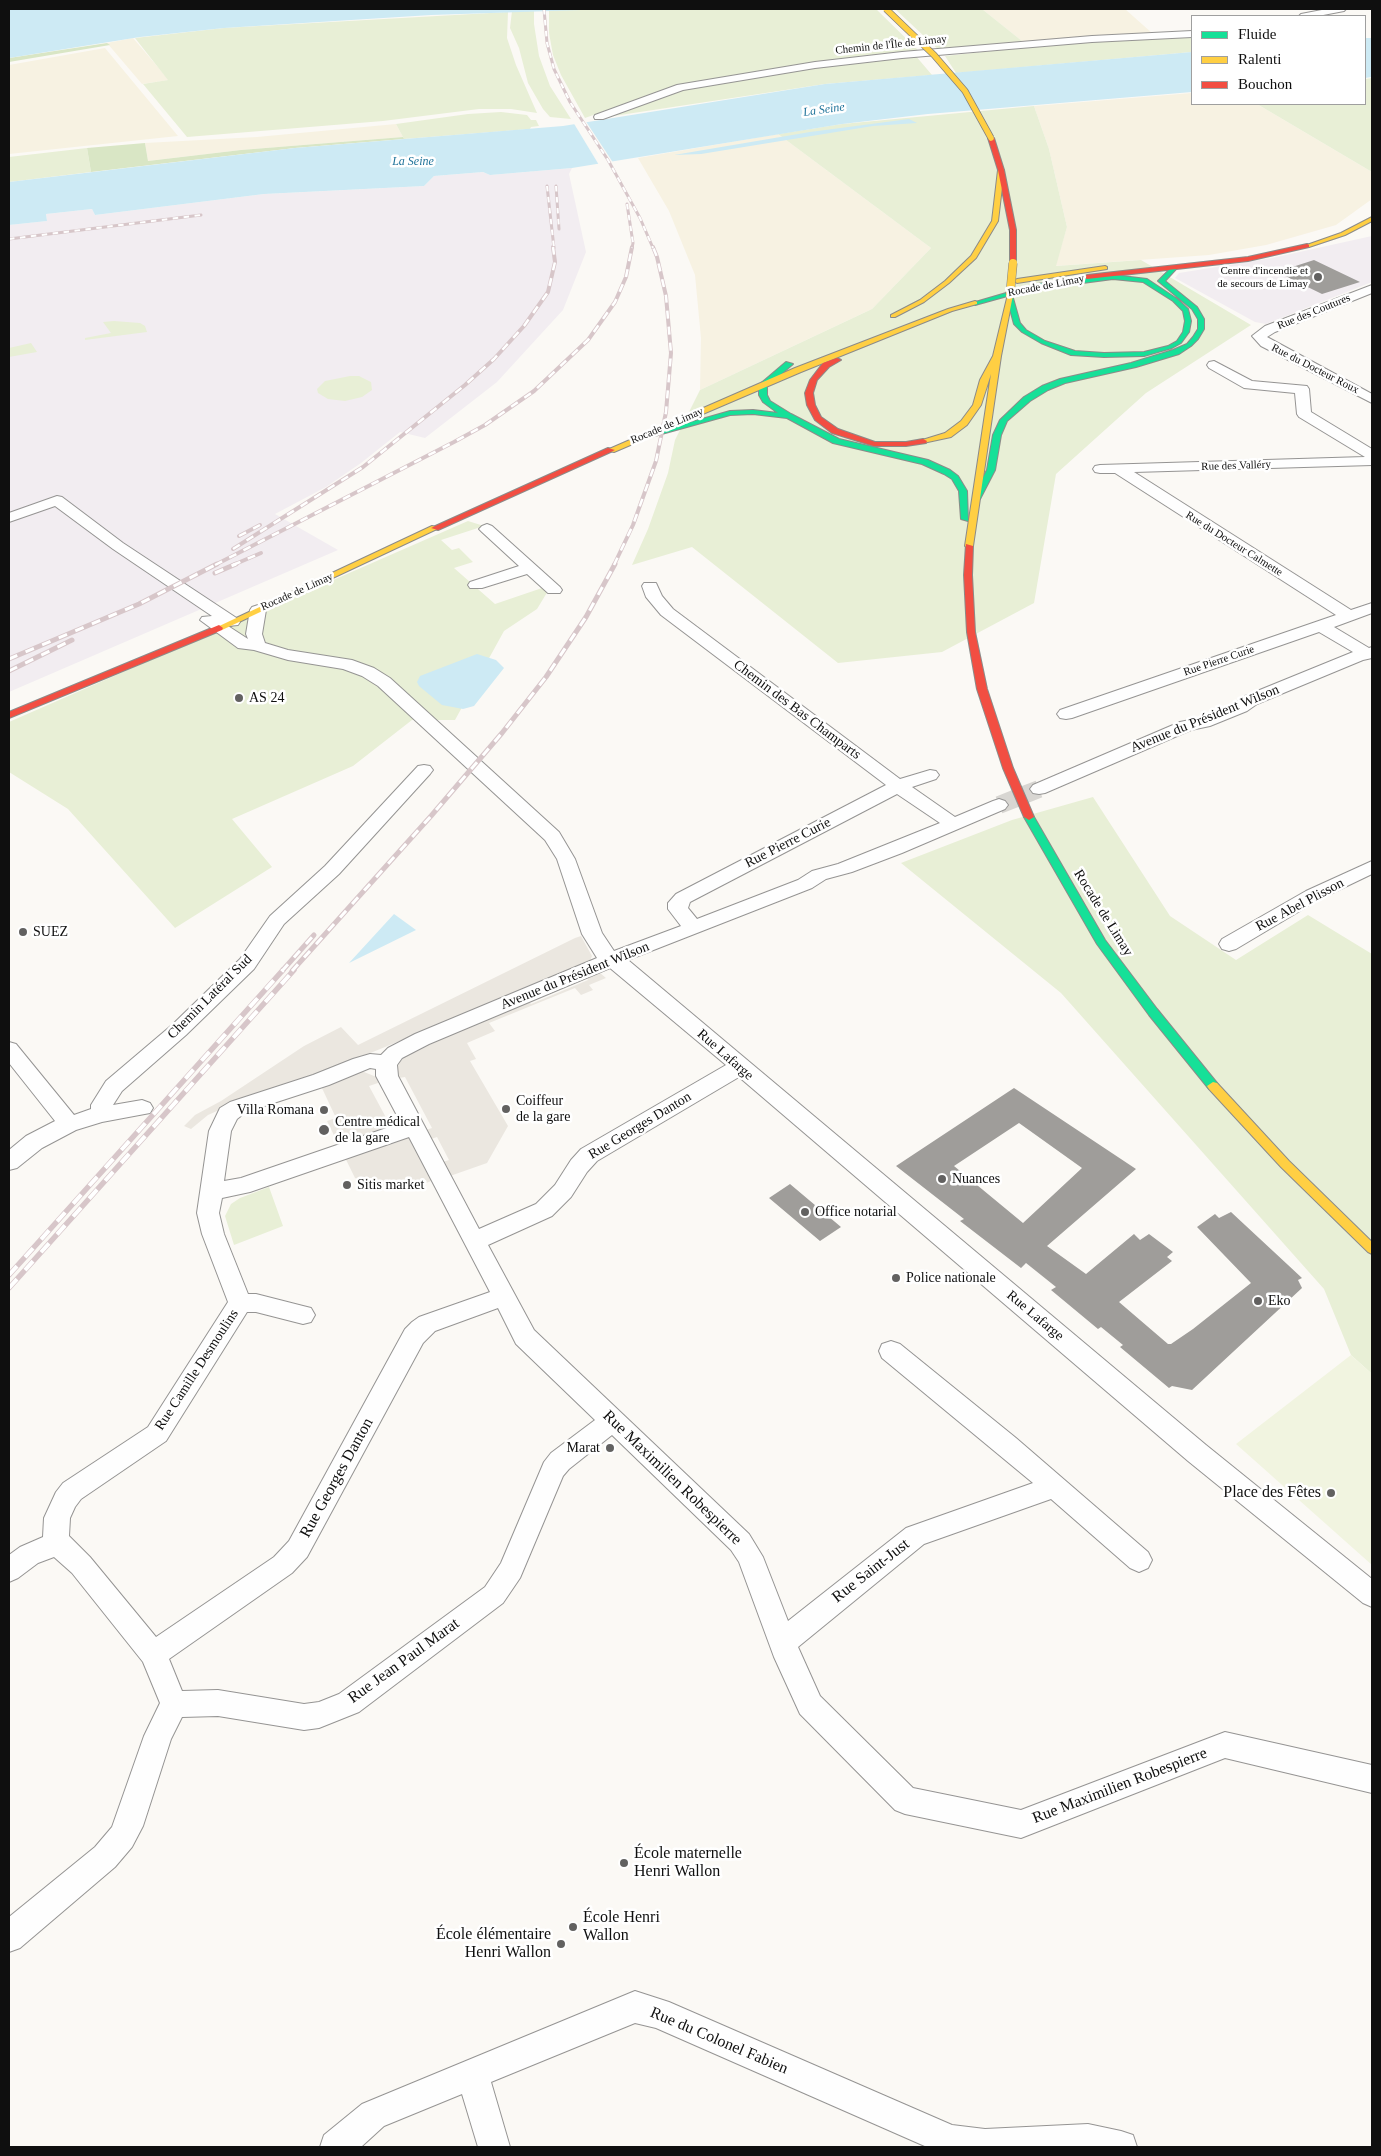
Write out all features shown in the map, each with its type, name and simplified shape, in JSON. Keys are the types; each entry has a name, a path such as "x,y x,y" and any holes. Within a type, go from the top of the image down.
{"main road":[{"path":"886,9 934,55 965,91 979,114 991,138 1001,170 1013,230 1010,297 997,356 969,544"},
{"path":"885,320 922,301 947,282 974,256 995,221 1001,170"},
{"name":"Rocade de Limay","path":"9,715 220,621 464,504 789,364 945,301 988,287 1107,268 1142,270 1174,268 1248,259 1293,250 1343,234 1372,219"},
{"name":"Rocade de Limay","path":"9,706 220,621 258,610 540,480 763,385 957,307 1023,289 1113,277 1142,270 1279,248 1353,228"},
{"path":"1161,281 1174,268"},
{"path":"1010,297 1017,324 1034,338 1054,347 1089,355 1159,352 1179,342 1186,332 1188,321 1186,310 1142,270"},
{"path":"977,497 991,470 997,435 1004,420 1027,399 1045,388 1064,382 1176,352 1189,345 1196,338 1201,329 1201,319 1195,308 1161,281 1142,270"},
{"path":"896,330 826,366 814,380 810,393 811,405 818,418 835,431 854,439 888,445 922,443 948,434 964,424 974,410 984,380 997,356"},
{"path":"820,352 843,340"},
{"path":"789,364 763,385 763,395 767,402 788,416 836,441 925,462 955,478 963,491 964,514 969,544"},
{"path":"640,438 730,413 753,412 788,416"},
{"name":"Rocade de Limay","path":"969,544 968,575 971,632 982,688 1008,768 1032,824 1101,942 1153,1012 1213,1085 1285,1164 1372,1249"}],"street":[{"path":"1309,15 1341,9"},
{"name":"Chemin de l'Île de Limay","path":"599,118 681,87 815,65 902,55 1092,39 1191,34"},
{"name":"Rue des Coutures","path":"1260,338 1261,334 1270,330 1372,289"},
{"name":"Rue du Docteur Roux","path":"1260,338 1266,343 1372,398"},
{"path":"1214,365 1249,385 1302,390 1334,377"},
{"path":"1302,390 1304,414 1372,455"},
{"name":"Rue des Valléry","path":"1100,469 1120,470 1372,461"},
{"name":"Rue du Docteur Calmette","path":"1120,470 1349,616"},
{"path":"9,518 57,500 220,621 244,644 256,639"},
{"path":"487,529 554,590"},
{"path":"476,585 529,568"},
{"name":"Chemin des Bas Champarts","path":"650,586 654,597 666,612 898,786 953,824"},
{"name":"Rue Pierre Curie","path":"1066,714 1372,608"},
{"path":"256,639 258,610"},
{"path":"1321,626 1370,653"},
{"path":"256,639 268,650 346,664 368,672 384,682 531,814 552,836 566,859 592,934 606,954 607,960"},
{"name":"Avenue du Président Wilson","path":"1039,789 1186,726 1241,707 1251,700 1357,656 1370,653"},
{"name":"Chemin Latéral Sud","path":"102,1114 102,1105 114,1086 186,1023 241,970 254,956 277,920 332,870 424,770"},
{"name":"Rue Pierre Curie","path":"694,928 678,909 678,903 682,898 898,786 930,776"},
{"name":"Avenue du Président Wilson","path":"386,1063 395,1053 422,1039 603,964 607,960 805,884 820,875 880,855 999,805"},
{"name":"Rue Abel Plisson","path":"1229,944 1313,895 1372,867"},
{"name":"Rue Lafarge","path":"607,960 621,965 739,1067 1197,1453 1372,1595"},
{"path":"9,1049 68,1124"},
{"path":"386,1063 370,1061 360,1064 321,1080 238,1107 228,1114 220,1131 211,1191 242,1186 415,1128"},
{"name":"Rue Maximilien Robespierre","path":"386,1063 387,1076 520,1329 531,1344 614,1420 740,1542 750,1557 810,1705 905,1800 1021,1824 1225,1745 1372,1779"},
{"name":"Rue Georges Danton","path":"474,1241 544,1210 564,1191 579,1166 589,1154 739,1067"},
{"path":"9,1162 34,1142 68,1124 102,1114 142,1108"},
{"name":"Rue Camille Desmoulins","path":"58,1543 55,1534 57,1518 65,1500 80,1485 156,1434 240,1303 209,1220 211,1191"},
{"name":"Rue Georges Danton","path":"153,1654 290,1558 298,1548 414,1336 420,1329 427,1324 503,1297"},
{"path":"240,1303 256,1302 303,1315"},
{"path":"891,1351 1007,1445 1139,1560"},
{"name":"Rue Jean Paul Marat","path":"174,1704 218,1703 304,1717 319,1715 349,1703 494,1595 511,1570 553,1470 560,1460 614,1420"},
{"name":"Rue Saint-Just","path":"783,1642 915,1536 1053,1486"},
{"path":"9,1570 29,1555 58,1543 81,1564 153,1654 174,1704 158,1736 128,1826 122,1837 105,1856 9,1937"},
{"name":"Rue du Colonel Fabien","path":"336,2147 373,2116 635,2007 658,2013 951,2141 985,2145 1088,2140 1121,2147"},
{"path":"473,2076 494,2147"}],"shaded area":[{"path":"982,9 1125,9 1152,33 1027,45"},
{"path":"133,38 169,80 142,84 107,43"},
{"path":"105,48 178,136 9,154 9,65"},
{"path":"1191,93 1191,105 1259,105 1372,172 1372,199 1336,225 1266,245 1209,255 1055,266 1067,227 1049,149 1034,106"},
{"path":"396,124 403,137 241,150 148,161 145,143 257,137"},
{"path":"778,134 931,248 872,309 700,390 701,338 695,275 669,211 638,158"},
{"path":"572,168 569,174 586,252 563,310 497,382 425,438 400,432 361,463 326,487 275,514 338,550 9,692 9,225 47,221 46,214 92,209 95,215 264,194 424,186 434,176 483,172 490,175"},
{"path":"1372,236 1372,282 1266,324 1255,322 1175,278 1179,273 1272,258"},
{"path":"581,936 592,956 589,963 317,1075 235,1103 208,1115 191,1129 184,1126 195,1115 221,1101 304,1046 341,1027 358,1045"},
{"path":"600,973 606,978 589,985 593,990 581,995 575,988 489,1023 495,1031 467,1043 476,1059 470,1061 508,1126 487,1163 450,1176 443,1162 449,1160 437,1137 431,1139 426,1130 432,1128 405,1077 399,1078 397,1074 397,1067 402,1059 414,1051 485,1020 529,1002 531,1004"},
{"path":"358,1072 364,1072 379,1078 381,1082 369,1086 390,1125 402,1121 434,1180 402,1192 355,1178 327,1121 336,1118 321,1086"}],"green space":[{"path":"876,9 921,53 696,83 660,91 585,118 561,75 553,55 549,33 549,10"},
{"path":"895,9 982,9 1027,45 940,51"},
{"path":"512,11 534,11 539,56 550,86 571,119 550,117 543,109 528,83 519,48 510,28"},
{"path":"508,12 507,38 516,65 537,113 511,109 479,109 383,121 187,137 143,84 168,80 135,38 224,28"},
{"path":"1191,35 1191,52 956,73 945,56 1029,47"},
{"path":"107,43 110,45 9,62 9,58"},
{"path":"915,55 932,75 825,84 587,120 604,117 685,89 843,63"},
{"path":"1372,78 1372,172 1259,105 1366,105 1366,79"},
{"path":"1034,106 1049,149 1067,227 1056,266 1141,260 1251,325 1146,393 1056,474 1034,603 942,652 838,663 692,547 632,565 648,529 668,473 675,440 700,390 872,309 931,248 778,134 842,124"},
{"path":"501,112 527,115 531,120 536,120 539,126 531,127 530,129 404,139 396,124 468,114"},
{"path":"403,137 404,139 295,148 91,172 87,148 145,143 148,161 241,150"},
{"path":"87,148 91,172 9,182 9,157"},
{"path":"103,322 140,323 145,326 147,332 85,340 85,338 111,333"},
{"path":"31,343 37,352 9,357 9,348"},
{"path":"359,376 371,382 372,390 362,397 345,401 328,399 318,393 317,389 325,381"},
{"path":"468,521 484,526 441,540 452,550 459,548 473,562 454,568 495,604 545,587 548,591 537,609 504,631 455,720 412,720 353,766 232,819 272,867 175,928 68,809 9,772 9,722"},
{"path":"1093,797 1170,916 1236,960 1308,915 1372,954 1372,1374 1351,1355 1324,1289 1061,993 901,863 1012,820"},
{"path":"269,1187 283,1226 234,1245 225,1216 231,1204 240,1198"},
{"name":"Place des Fêtes","path":"1351,1355 1372,1374 1372,1565 1236,1444"}],"water":[{"path":"9,9 611,9 431,15 224,28 140,37 9,58"},
{"path":"1366,38 1372,38 1372,77 1366,78"},
{"name":"La Seine","path":"1191,52 1191,92 928,114 842,124 572,168 490,175 483,172 434,176 424,186 264,194 95,215 92,209 46,214 47,221 9,225 9,182 295,148 563,126 825,84"},
{"path":"909,119 917,123 873,126 701,154 674,155 810,132"},
{"path":"477,654 496,660 504,668 474,706 463,709 442,705 419,686 417,682 420,676"},
{"path":"394,914 416,930 349,963"}],"pier":[{"path":"585,120 613,163 599,165 573,122"}],"building":[{"name":"Centre d'incendie et de secours de Limay","path":"1314,260 1360,282 1322,294 1277,272"},
{"path":"1014,1088 1136,1169 1047,1246 1086,1274 1134,1234 1140,1240 1149,1234 1173,1252 1167,1257 1172,1261 1119,1302 1168,1344 1171,1344 1193,1329 1251,1283 1197,1227 1215,1214 1219,1218 1231,1212 1302,1278 1298,1280 1302,1288 1192,1390 1172,1386 1169,1388 1120,1347 1123,1345 1101,1327 1098,1329 1051,1290 1056,1287 1026,1263 1021,1268 960,1221 964,1219 896,1166","holes":["1019,1123 1082,1168 1023,1223 954,1166"]},
{"name":"Office notarial","path":"790,1184 841,1227 820,1241 769,1198"}],"tunnel":[{"path":"999,805 1039,789"}],"railway":[{"path":"544,9 547,43 554,69 570,102 608,160 640,218 653,248"},
{"path":"547,186 554,248"},
{"path":"556,186 559,229"},
{"path":"627,204 633,243 632,248"},
{"path":"9,239 201,215"},
{"path":"233,549 363,467 465,385 494,359 524,326 548,292 555,262 553,247"},
{"path":"215,565 454,442 485,425 534,391 588,340 615,302 626,277 632,247"},
{"path":"614,565 633,525 656,461 666,412 671,353 666,296 653,247"},
{"path":"239,536 260,525"},
{"path":"233,565 261,553"},
{"path":"9,659 139,604 217,564"},
{"path":"215,573 236,564"},
{"path":"292,971 431,816 502,733 546,677 586,617 615,564"},
{"path":"9,671 72,640"},
{"path":"282,971 314,935"},
{"path":"9,1275 283,970"},
{"path":"9,1288 294,970"}],"traffic: fast":[{"path":"977,497 991,470 997,435 1004,420 1027,399 1045,388 1063,381 1133,365 1176,352 1189,345 1196,338 1201,329 1201,319 1195,308 1161,281 1174,268"},
{"path":"1010,298 1017,324 1024,331 1043,342 1074,353 1104,355 1144,354 1170,347 1179,342 1186,332 1188,321 1186,310 1175,300 1145,280 1113,277 1023,289"},
{"path":"975,303 1037,286"},
{"path":"789,364 763,385 763,395 767,402 788,416 836,441 925,462 947,472 955,478 963,491 965,519"},
{"path":"640,438 730,413 753,412 787,416"},
{"path":"1029,817 1101,942 1153,1012 1213,1086"}],"traffic: slow":[{"path":"886,9 934,55 965,91 991,138"},
{"path":"893,316 922,301 947,282 974,257 995,221 1001,170"},
{"path":"1307,246 1343,234 1372,219"},
{"path":"1010,295 1013,263"},
{"path":"1017,281 1105,268"},
{"path":"969,546 997,356 1010,295"},
{"path":"611,450 798,370 950,310 975,303"},
{"path":"923,441 948,435 964,423 977,405 984,380 997,356"},
{"path":"219,628 435,528"},
{"path":"1213,1086 1285,1164 1372,1249"}],"traffic: jam":[{"path":"991,138 1001,170 1013,230 1013,263"},
{"path":"1087,277 1248,259 1307,246"},
{"path":"837,360 826,365 814,380 809,393 811,405 818,418 835,431 874,444 906,444 923,441"},
{"path":"435,528 611,450"},
{"path":"969,546 968,575 971,632 982,689 1008,768 1029,817"},
{"path":"9,715 219,628"}],"place":[{"name":"Centre d'incendie et de secours de Limay","path":"1318,277"},
{"name":"AS 24","path":"239,698"},
{"name":"SUEZ","path":"23,932"},
{"name":"Coiffeur de la gare","path":"506,1109"},
{"name":"Villa Romana","path":"324,1110"},
{"name":"Centre médical de la gare","path":"324,1130"},
{"name":"Nuances","path":"942,1179"},
{"name":"Sitis market","path":"347,1185"},
{"name":"Office notarial","path":"805,1212"},
{"name":"Police nationale","path":"896,1278"},
{"name":"Eko","path":"1258,1301"},
{"name":"Marat","path":"610,1448"},
{"name":"Place des Fêtes","path":"1331,1493"},
{"name":"École maternelle Henri Wallon","path":"624,1863"},
{"name":"École Henri Wallon","path":"573,1927"},
{"name":"École élémentaire Henri Wallon","path":"561,1944"}]}
